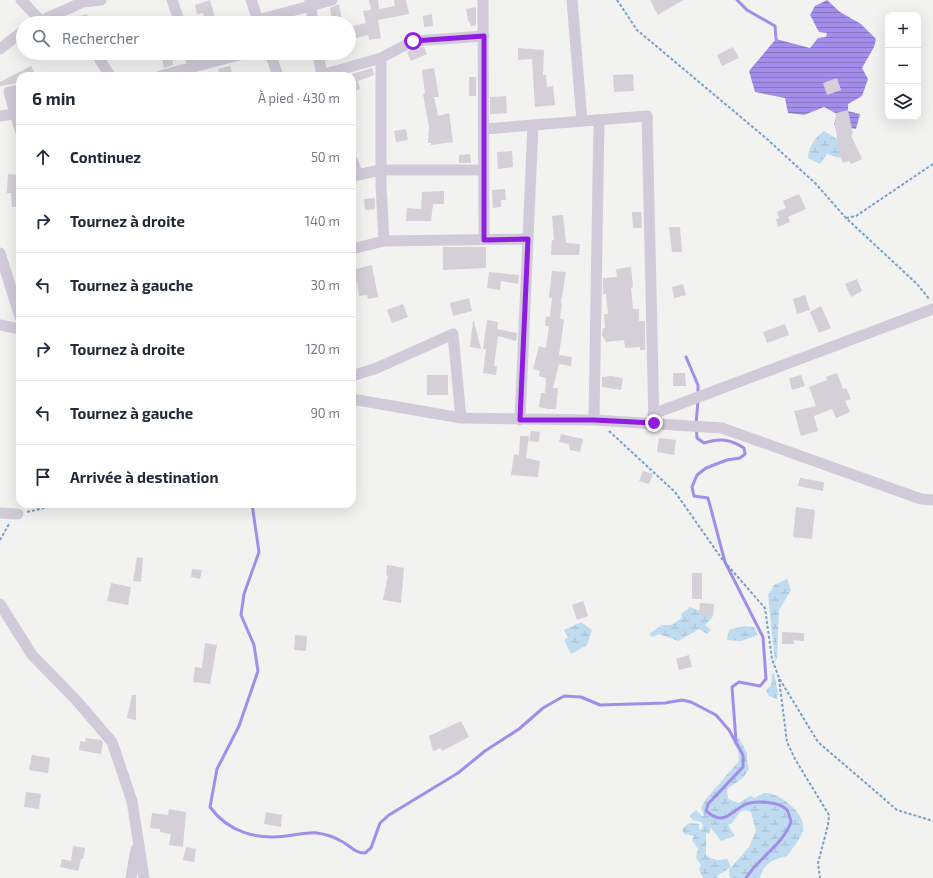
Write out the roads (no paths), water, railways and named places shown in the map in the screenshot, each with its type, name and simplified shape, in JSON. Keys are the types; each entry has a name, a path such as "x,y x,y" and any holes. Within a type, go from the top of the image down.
{"street":[{"path":"21,0 33,16"},
{"path":"51,16 83,1 101,0"},
{"path":"172,0 178,16"},
{"path":"251,0 257,16"},
{"path":"273,16 310,3 332,0"},
{"path":"484,0 484,240"},
{"path":"572,0 582,121"},
{"path":"310,3 312,16"},
{"path":"0,49 16,36"},
{"path":"334,72 381,58 413,41 484,36"},
{"path":"381,58 381,170 384,242"},
{"path":"100,60 108,72"},
{"path":"191,60 193,66"},
{"path":"173,72 217,60"},
{"path":"272,60 277,72"},
{"path":"319,60 320,72"},
{"path":"16,91 10,92 16,119"},
{"path":"0,116 14,114"},
{"path":"484,129 647,116 653,418"},
{"path":"594,420 599,120"},
{"path":"520,420 533,125"},
{"path":"356,175 381,170 484,170"},
{"path":"356,248 384,242 528,239"},
{"path":"0,253 16,304"},
{"path":"653,418 933,309"},
{"path":"0,325 16,328"},
{"path":"356,375 377,368 453,334 461,418"},
{"path":"356,401 461,418 594,420 653,418 722,428 921,499 933,500"},
{"path":"0,513 18,514"},
{"path":"0,604 32,655 77,701 112,742 132,801 144,878"},
{"path":"131,878 138,838"}],"waterway":[{"path":"737,0 747,10 775,26 776,39"},
{"path":"686,357 698,385 698,395"},
{"path":"698,400 696,425 697,438 704,443 715,440 729,441 744,448 745,454 740,458 727,460 706,468 697,475 692,487 694,496 708,498 725,562 763,637 766,679 760,686 739,682 732,687 736,741"},
{"path":"253,508 259,552 244,594 241,615 254,645 258,671 239,726 217,769 210,807 225,823 244,832 264,837 310,833 323,834 344,843 358,852 365,853 371,848 380,823 389,815 458,773 485,751 519,729 543,708 564,696 581,697 600,705 665,703 682,700 691,702 716,715 729,730 743,755 743,767 708,804 706,811 717,818 722,818 730,815 748,803 766,802 783,807 789,814 791,822 782,838 746,878"}]}
